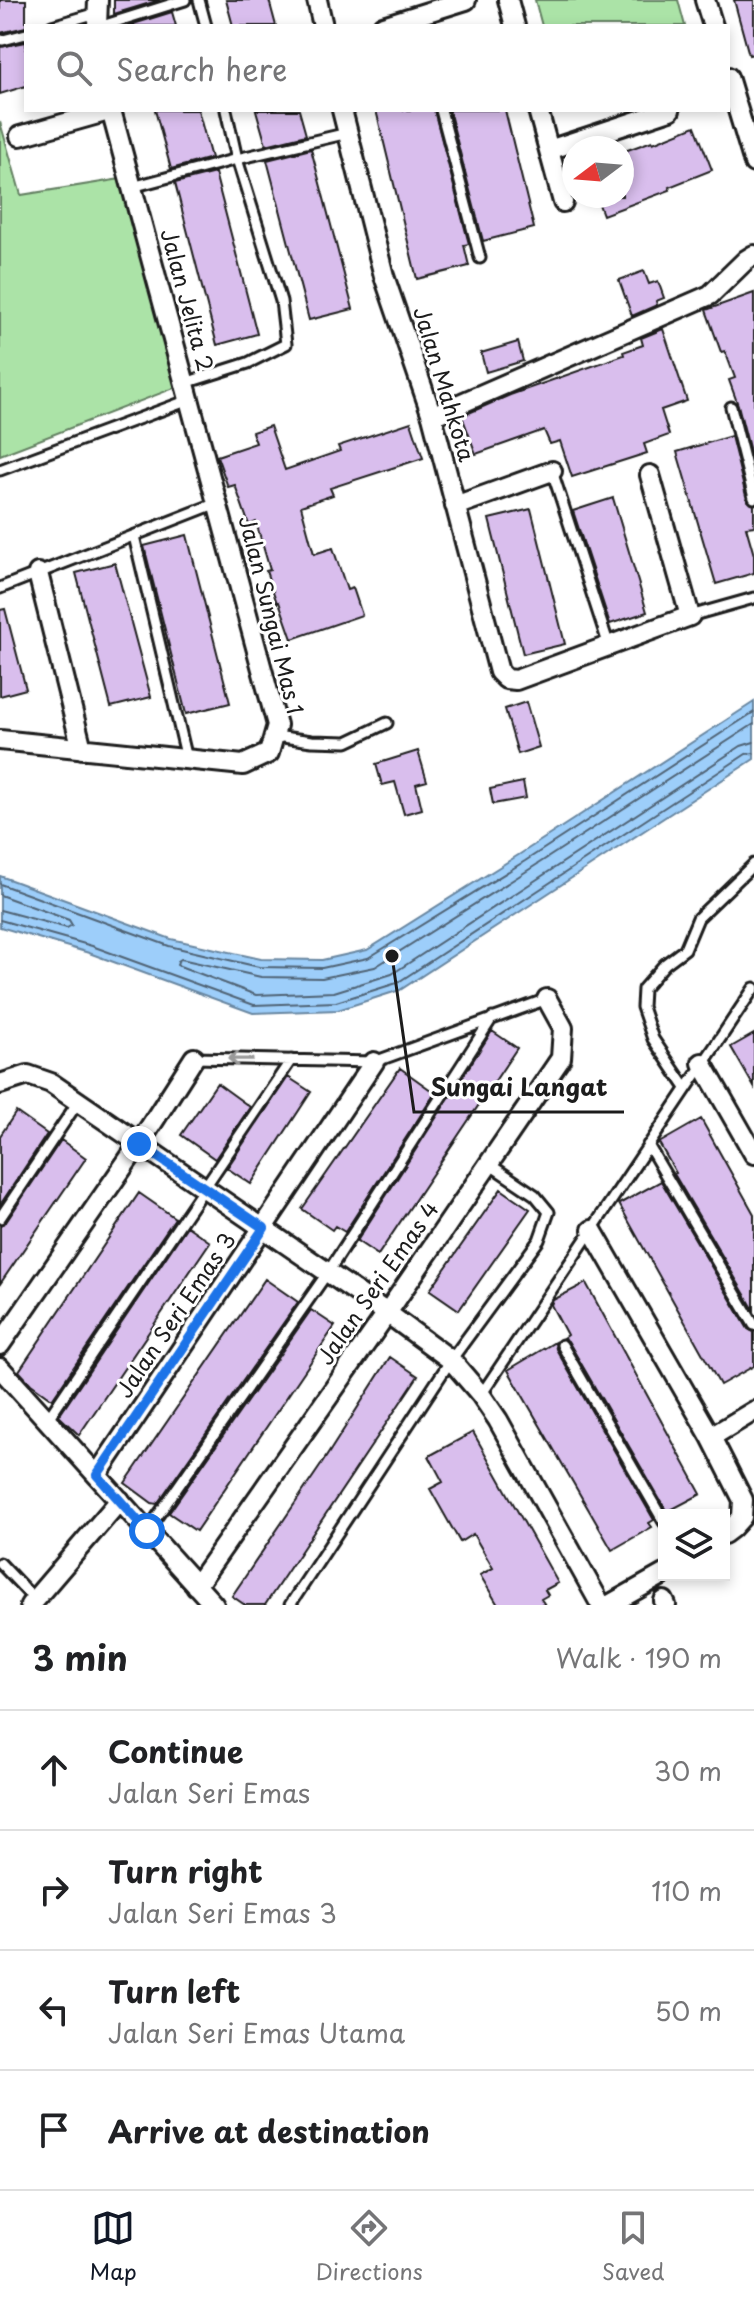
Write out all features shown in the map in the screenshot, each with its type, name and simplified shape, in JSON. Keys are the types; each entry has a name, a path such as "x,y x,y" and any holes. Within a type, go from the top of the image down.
{"street":[{"path":"317,0 323,24"},
{"path":"397,24 417,21 466,0"},
{"path":"508,0 514,24"},
{"path":"705,0 712,24"},
{"path":"730,89 754,163"},
{"path":"20,136 105,112"},
{"name":"Jalan Jelita 2","path":"113,112 217,503"},
{"name":"Jalan Mahkota","path":"343,112 384,276 432,416 499,672 506,679 516,680 609,646"},
{"path":"539,112 562,198"},
{"path":"549,150 664,112"},
{"path":"432,416 710,295 754,255"},
{"path":"455,506 552,471"},
{"path":"609,646 690,616 650,475"},
{"name":"Jalan Sungai Mas 1","path":"0,740 243,765 269,753 277,725 217,503"},
{"path":"38,573 82,749"},
{"name":"Jalan Seri Emas 4","path":"196,1586 561,1058 563,1028 547,999"},
{"path":"0,1345 139,1144 194,1058"},
{"name":"Jalan Seri Emas 3","path":"97,1475 374,1062"},
{"path":"702,1063 754,1154"},
{"path":"0,1084 28,1075 51,1083 451,1360 498,1420 601,1605"},
{"path":"592,1230 711,1437 743,1500 742,1517 730,1530"},
{"path":"0,1368 214,1605"},
{"path":"711,1437 754,1411"},
{"path":"33,1602 120,1500"},
{"path":"609,1605 658,1577"}],"lane":[{"path":"61,24 185,0"},
{"path":"199,0 205,24"},
{"path":"3,40 24,35"},
{"path":"0,470 187,391 286,344 281,301 237,159 226,112"},
{"path":"442,112 480,258"},
{"path":"132,187 348,133"},
{"path":"731,407 754,498"},
{"path":"552,471 609,646"},
{"path":"0,588 217,503"},
{"path":"134,536 187,759"},
{"path":"690,616 754,598"},
{"path":"275,736 347,742 387,723"},
{"path":"686,1088 653,1039 642,1007 643,989 665,964 685,949 698,918 754,864"},
{"path":"481,1395 754,988"},
{"path":"194,1058 374,1062 547,999"},
{"path":"147,1531 328,1272 492,1018"},
{"path":"47,1420 291,1060"},
{"path":"0,1218 78,1102"},
{"path":"648,1145 754,1325"},
{"path":"290,1605 451,1360 539,1240 549,1212 535,1195 489,1163"},
{"path":"562,1345 658,1512"},
{"path":"0,1563 33,1602"}],"green space":[{"path":"535,0 678,0 684,24 541,24"},
{"path":"0,122 21,195 121,179 177,387 0,455"}],"water":[{"path":"754,702 754,759 400,990 338,1010 253,1013 89,953 0,927 0,876 171,939 261,959 322,960 367,950"}],"building":[{"path":"0,0 26,0 24,27 0,33"},
{"path":"114,0 160,0 114,14"},
{"path":"226,0 269,0 275,24 232,24"},
{"path":"734,0 754,0 754,54 749,55"},
{"path":"172,12 175,24 133,24"},
{"path":"24,42 24,87 0,94 0,47"},
{"path":"156,112 199,112 211,158 171,169"},
{"path":"257,112 300,112 306,135 266,145"},
{"path":"376,112 435,112 469,244 464,245 469,266 417,279"},
{"path":"450,112 505,112 534,228 483,241"},
{"path":"695,126 712,170 634,203 634,148"},
{"path":"311,149 353,309 309,320 267,160"},
{"path":"215,173 257,334 217,345 175,183"},
{"path":"600,208 622,208 603,215"},
{"path":"644,271 649,284 658,281 664,298 656,301 657,305 632,316 619,280"},
{"path":"754,293 754,467 729,380 735,378 725,351 721,352 706,310"},
{"path":"663,329 687,401 661,410 669,435 644,444 647,453 572,477 560,441 550,444 544,430 476,454 462,416 510,395 624,355 623,352 643,345 641,338"},
{"path":"518,342 523,361 486,372 481,353"},
{"path":"411,422 423,458 330,488 333,495 301,506 314,554 333,548 347,590 353,588 362,615 292,639 266,571 270,570 256,522 249,525 235,485 228,487 217,456 256,443 252,432 270,426 285,470 340,451 338,446"},
{"path":"731,436 747,500 754,505 754,526 746,527 754,555 754,573 716,584 677,452"},
{"path":"613,498 647,612 610,624 573,511"},
{"path":"531,509 565,644 523,654 489,519"},
{"path":"187,535 230,703 186,714 144,546"},
{"path":"115,563 151,697 111,707 76,573"},
{"path":"5,609 26,689 0,696 0,610"},
{"path":"526,702 539,747 518,754 505,709"},
{"path":"418,751 427,781 416,784 422,809 404,814 395,782 382,785 376,764"},
{"path":"523,782 526,798 493,804 490,789"},
{"path":"492,1031 517,1048 378,1255 357,1241"},
{"path":"754,1034 754,1087 731,1047"},
{"path":"400,1068 435,1093 345,1232 335,1226 332,1230 302,1209"},
{"path":"288,1077 311,1092 251,1184 227,1168"},
{"path":"217,1083 250,1107 215,1159 181,1135"},
{"path":"16,1112 47,1134 0,1205 0,1136"},
{"path":"701,1119 754,1214 754,1310 659,1143"},
{"path":"61,1140 86,1158 0,1284 0,1225 6,1222"},
{"path":"661,1181 748,1329 754,1332 754,1366 720,1385 619,1204"},
{"path":"501,1189 530,1209 459,1310 430,1290"},
{"path":"139,1193 175,1218 52,1399 19,1371"},
{"path":"187,1226 210,1242 79,1435 59,1416"},
{"path":"265,1279 298,1302 157,1504 152,1503 125,1483"},
{"path":"586,1283 701,1494 673,1509 665,1509 568,1341 563,1338 567,1335 551,1305 553,1300"},
{"path":"311,1310 335,1326 196,1531 169,1513"},
{"path":"555,1342 556,1349 654,1520 649,1523 652,1527 612,1550 508,1370"},
{"path":"390,1357 418,1376 265,1605 245,1605 232,1596"},
{"path":"473,1432 558,1583 545,1590 548,1595 541,1599 545,1605 498,1605 480,1575 493,1568 473,1534 460,1542 430,1489 443,1482 429,1456"}],"place":[{"name":"Sungai Langat","path":"392,956"}],"route":[{"path":"139,1144 264,1228 97,1475 147,1531"}]}
